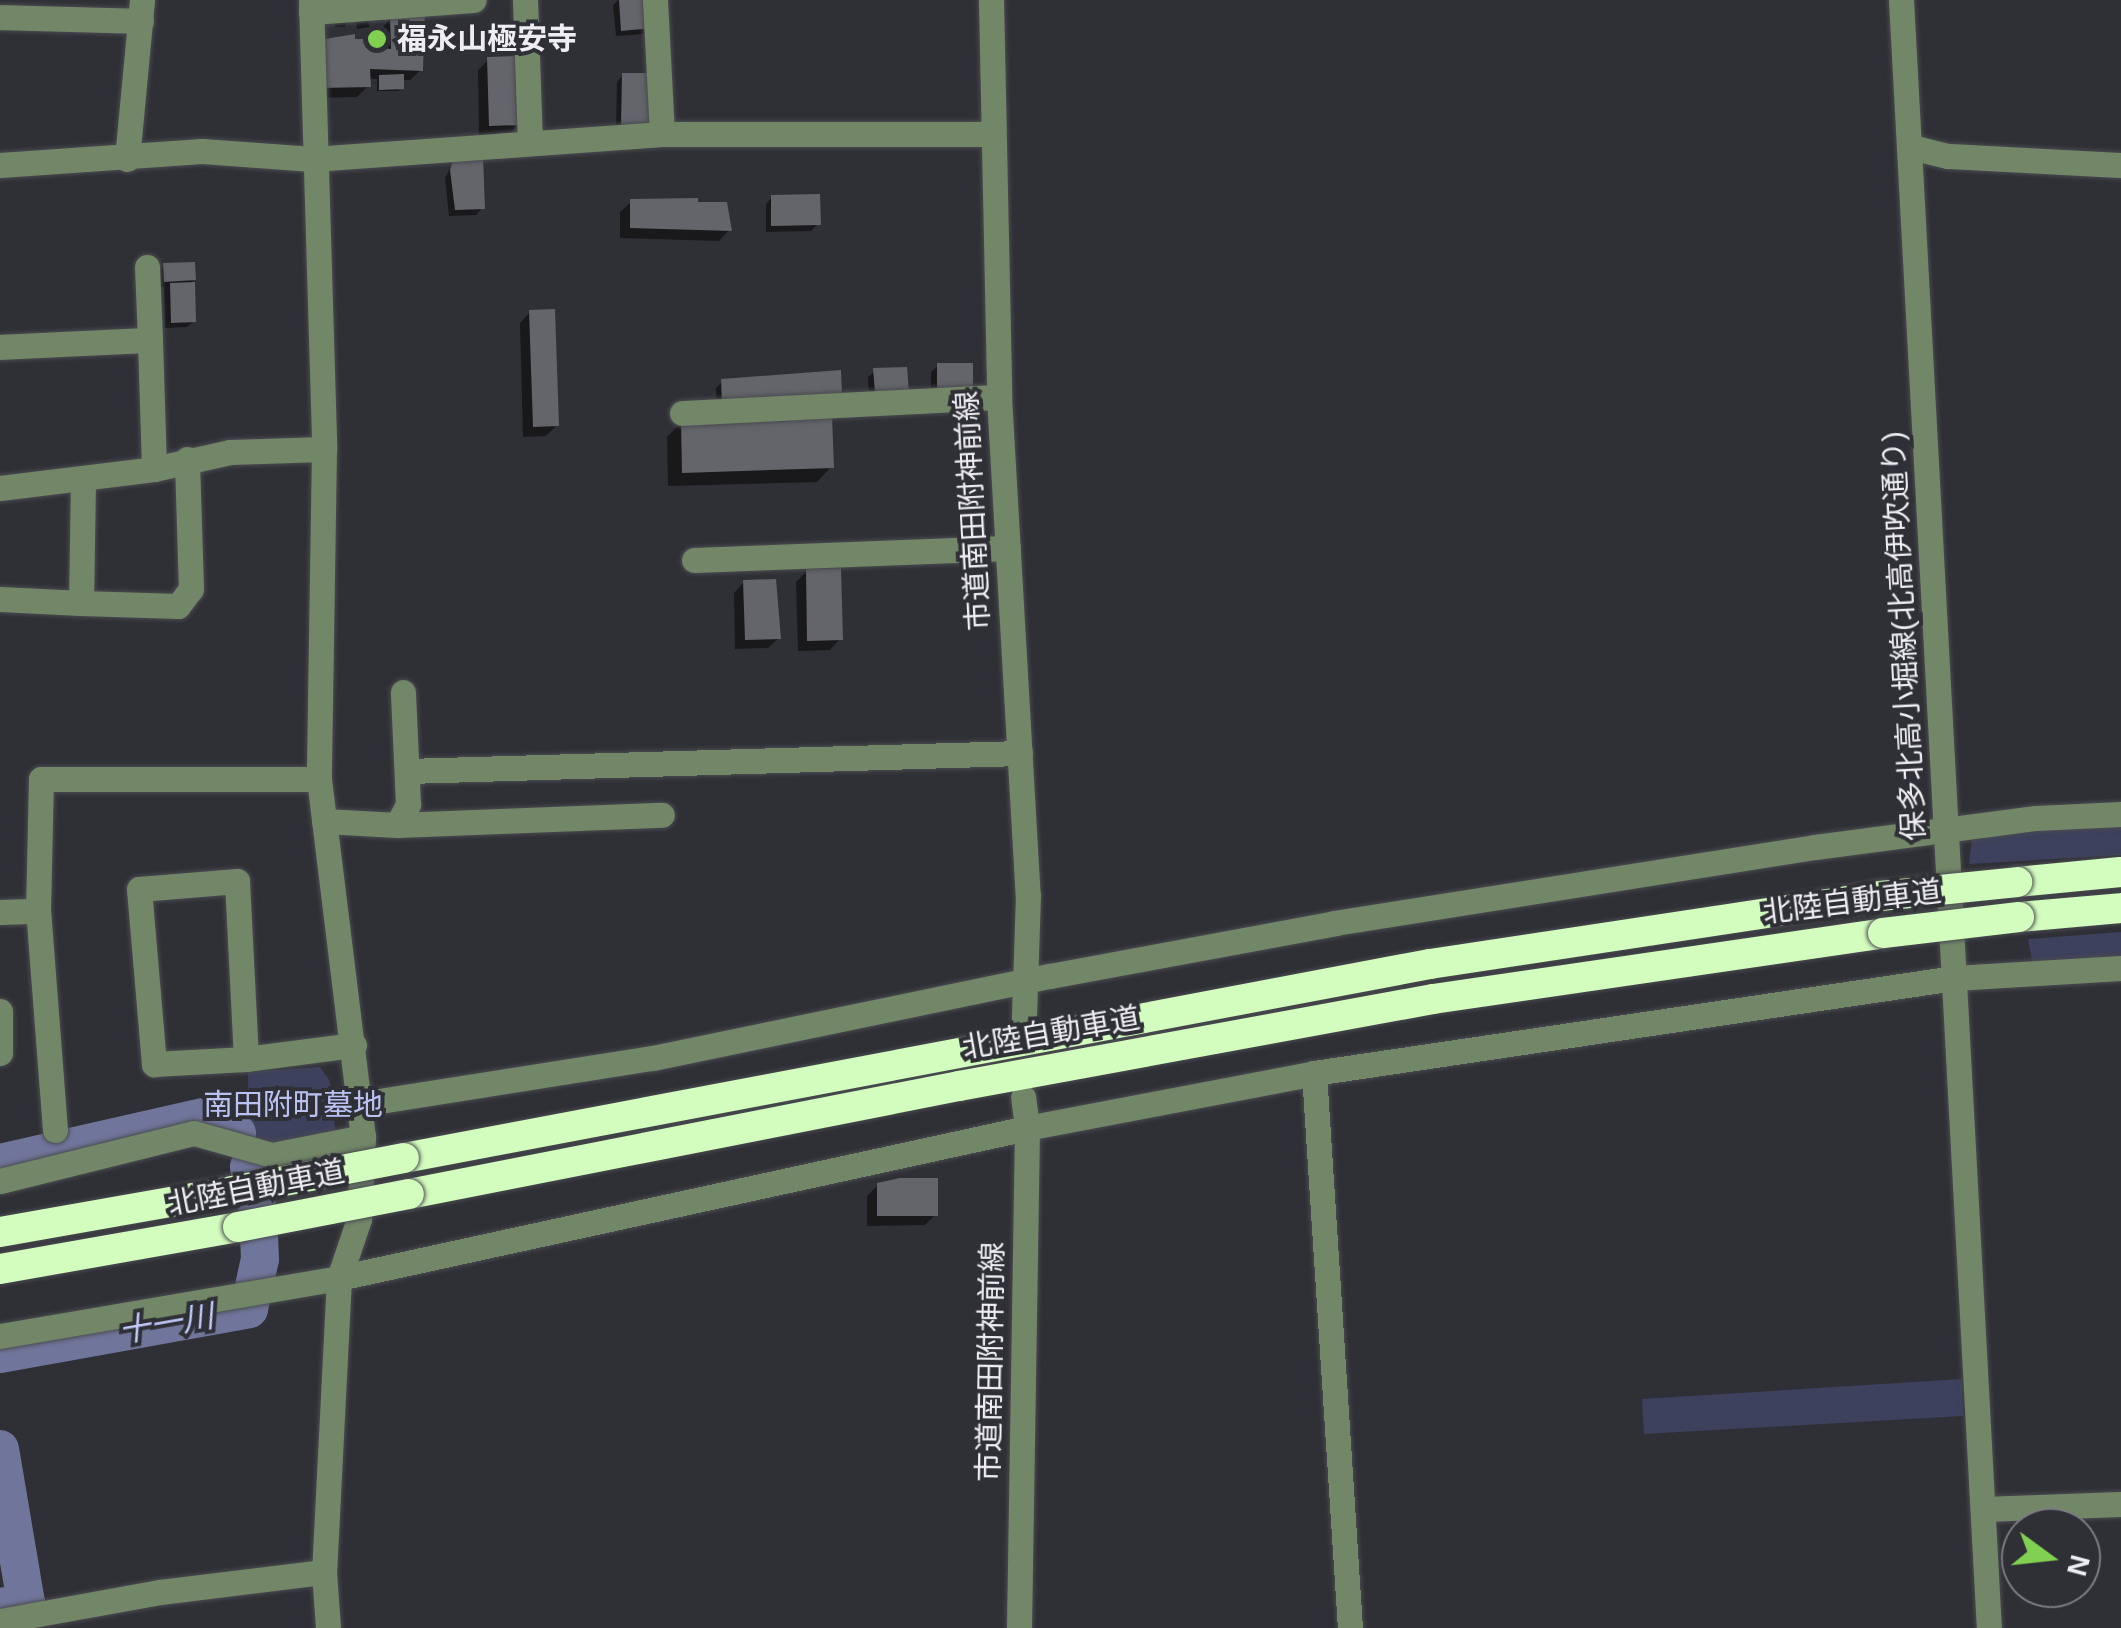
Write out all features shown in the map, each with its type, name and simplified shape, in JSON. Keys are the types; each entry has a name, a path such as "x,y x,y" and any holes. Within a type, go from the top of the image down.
{"highway":[{"name":"北陸自動車道","path":"0,1232 232,1192 1430,964 1880,896 2121,872"},
{"name":"北陸自動車道","path":"0,1269 1433,999 1883,933 2121,908"}],"street":[{"path":"328,1628 324,1572 339,1278 359,1218 364,1137 320,779 324,450 311,6 474,0"},
{"path":"525,0 530,142"},
{"path":"655,0 662,134"},
{"name":"市道南田附神前線","path":"991,0 990,134 999,398 1028,895 1024,1018"},
{"name":"保多北高小堀線(北高伊吹通り)","path":"1901,0 1989,1628"},
{"path":"0,17 141,10 127,159"},
{"path":"0,164 202,152 313,159 662,134 990,134"},
{"path":"1911,147 1948,156 2121,165"},
{"path":"146,267 154,469"},
{"path":"0,347 150,340"},
{"path":"682,413 999,398"},
{"path":"0,488 154,469 230,452 324,450"},
{"path":"0,599 158,607 186,602 191,589 187,459"},
{"path":"81,603 82,479"},
{"path":"694,560 1008,548"},
{"path":"396,825 408,804 403,692"},
{"path":"407,770 1020,752"},
{"path":"55,1130 38,910 41,779 320,779"},
{"path":"361,1104 652,1058 1025,981 1569,885 2036,818 2121,814"},
{"path":"324,820 396,825 662,815"},
{"path":"246,1058 237,881 139,889 154,1064 246,1058 354,1045"},
{"path":"0,912 38,910"},
{"path":"0,1336 339,1278 1027,1128 1314,1073 1954,978 2121,968"},
{"path":"0,1012 0,1053"},
{"path":"1314,1073 1350,1628"},
{"name":"市道南田附神前線","path":"1019,1628 1027,1128 1023,1098"},
{"path":"0,1181 194,1133 272,1156 364,1137"},
{"path":"1983,1509 2121,1504"},
{"path":"0,1620 160,1592 324,1572"}],"green space":[{"path":"2121,819 2121,855 1969,864 1972,838"},
{"path":"2121,932 2121,958 2033,965 2028,939"},
{"name":"南田附町墓地","path":"320,1067 330,1081 336,1137 249,1146 248,1072"},
{"path":"1962,1379 1963,1416 1644,1434 1642,1399"}],"building":[{"path":"619,0 651,0 653,28 621,31"},
{"path":"425,10 423,71 370,69 371,87 320,88 319,40 355,34 355,39 367,39 367,46 391,49 390,16"},
{"path":"520,56 521,125 489,126 487,57"},
{"path":"622,73 650,73 655,126 621,126"},
{"path":"404,74 404,89 379,90 379,75"},
{"path":"483,156 485,209 455,210 450,170 454,157"},
{"path":"820,194 821,225 771,226 771,195"},
{"path":"698,198 698,202 727,202 732,231 630,228 630,199"},
{"path":"195,262 196,280 164,282 163,263"},
{"path":"195,282 196,322 171,323 170,283"},
{"path":"555,309 559,426 533,427 529,310"},
{"path":"937,363 973,363 973,392 937,389"},
{"path":"907,367 909,393 875,392 873,368"},
{"path":"841,370 842,395 722,405 721,379"},
{"path":"832,415 834,468 682,473 681,420"},
{"path":"841,568 843,640 807,641 806,569"},
{"path":"776,579 781,639 745,640 743,580"},
{"path":"900,1178 938,1178 938,1216 877,1216 877,1183"}],"waterway":[{"name":"十一川","path":"0,1163 212,1115 237,1133"},
{"name":"十一川","path":"0,1354 249,1309 260,1259 258,1211 249,1167"},
{"name":"十一川","path":"0,1449 26,1602 0,1607"}],"place":[{"name":"福永山極安寺","path":"377,39"}]}
